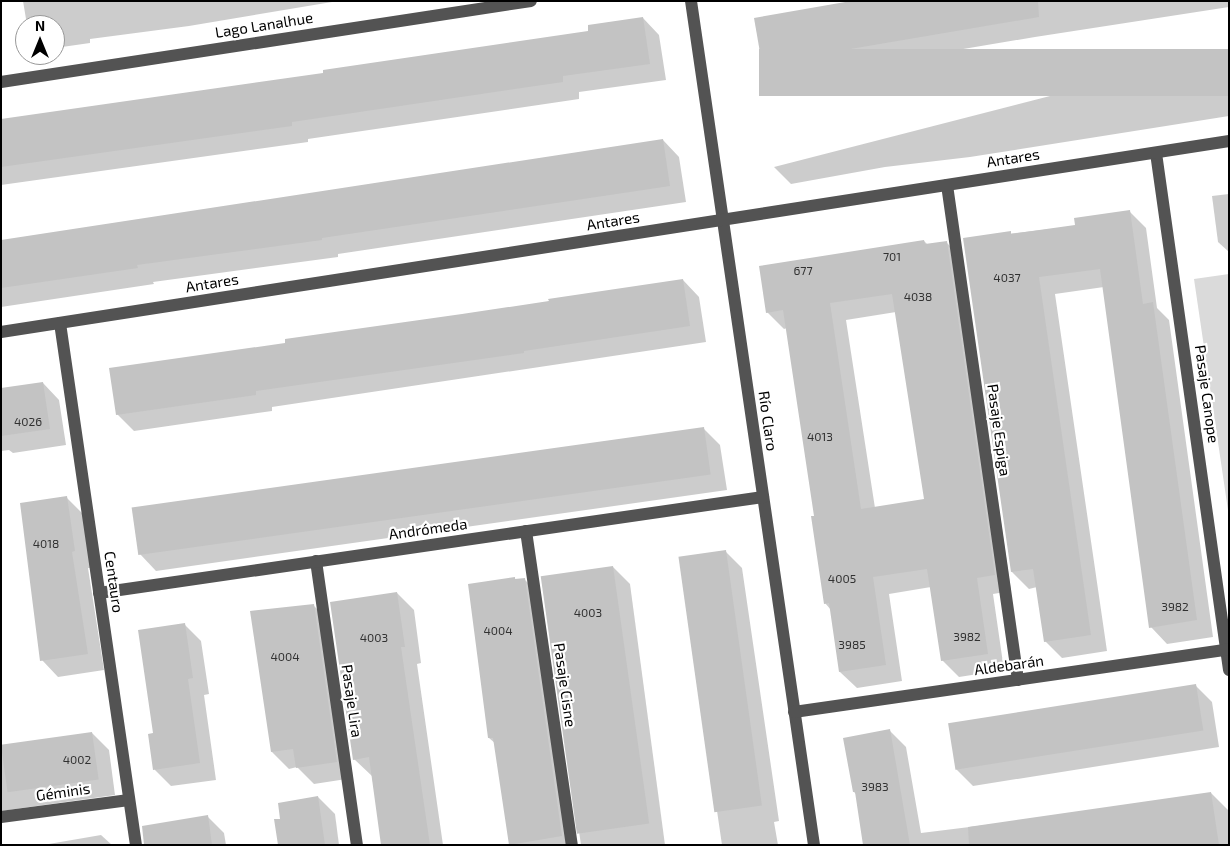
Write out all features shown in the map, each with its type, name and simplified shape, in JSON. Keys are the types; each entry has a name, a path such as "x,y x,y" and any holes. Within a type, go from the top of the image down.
{"street":[{"name":"Lago Lanalhue","path":"1,82 531,1"},
{"name":"Río Claro","path":"691,1 814,845"},
{"name":"Antares","path":"1,332 1229,141"},
{"name":"Pasaje Canope","path":"1156,153 1229,670"},
{"name":"Pasaje Espiga","path":"947,185 1018,680"},
{"name":"Centauro","path":"60,323 136,845"},
{"name":"Andrómeda","path":"99,593 763,497"},
{"name":"Pasaje Cisne","path":"526,531 572,845"},
{"name":"Pasaje Lira","path":"316,562 357,845"},
{"name":"Aldebarán","path":"794,712 1227,650"},
{"name":"Géminis","path":"1,817 129,800"}],"shaded area":[{"path":"1229,274 1229,517 1194,279"}],"building":[{"path":"851,1 1038,1 1039,17 762,64 754,18"},
{"path":"643,17 650,64 563,76 563,82 292,122 292,126 1,167 1,119 323,73 323,70 588,31 588,25"},
{"path":"759,49 1229,49 1229,96 759,96"},
{"path":"663,139 670,186 322,238 322,240 137,265 138,268 1,288 1,240"},
{"path":"1130,210 1143,304 1153,302 1197,620 1149,628 1100,269 1039,277 1091,635 1044,642 1033,569 1011,572 963,238 1011,231 1011,234 1075,225 1074,218"},
{"path":"924,240 925,244 947,241 995,575 977,578 988,654 941,661 927,569 873,577 886,665 839,672 829,603 824,604 811,516 814,516 783,310 766,313 759,266","holes":["892,294 924,499 861,509 830,303"]},
{"path":"683,279 690,326 524,351 524,353 256,391 256,395 116,415 109,368 285,343 285,339 549,301 548,299"},
{"path":"43,382 50,429 1,436 1,388"},
{"path":"704,427 711,475 138,555 132,507"},
{"path":"67,496 75,551 72,552 88,654 40,661 20,503"},
{"path":"726,550 762,805 714,812 678,557"},
{"path":"613,566 649,823 577,834 541,576"},
{"path":"515,577 515,579 525,578 562,836 509,845 493,738 488,738 468,584"},
{"path":"397,592 405,647 401,647 430,845 381,845 369,757 353,760 330,602"},
{"path":"314,604 337,762 296,768 293,749 271,752 250,611"},
{"path":"185,623 193,678 188,679 200,763 153,770 148,734 153,733 138,630"},
{"path":"1196,684 1203,730 955,770 948,723"},
{"path":"890,729 910,845 863,845 855,792 853,792 843,738"},
{"path":"92,732 99,780 8,792 1,745"},
{"path":"1211,792 1219,845 969,845 968,827"},
{"path":"318,796 325,845 278,845 274,819 280,819 278,803"},
{"path":"208,815 212,845 144,845 142,826"}]}
